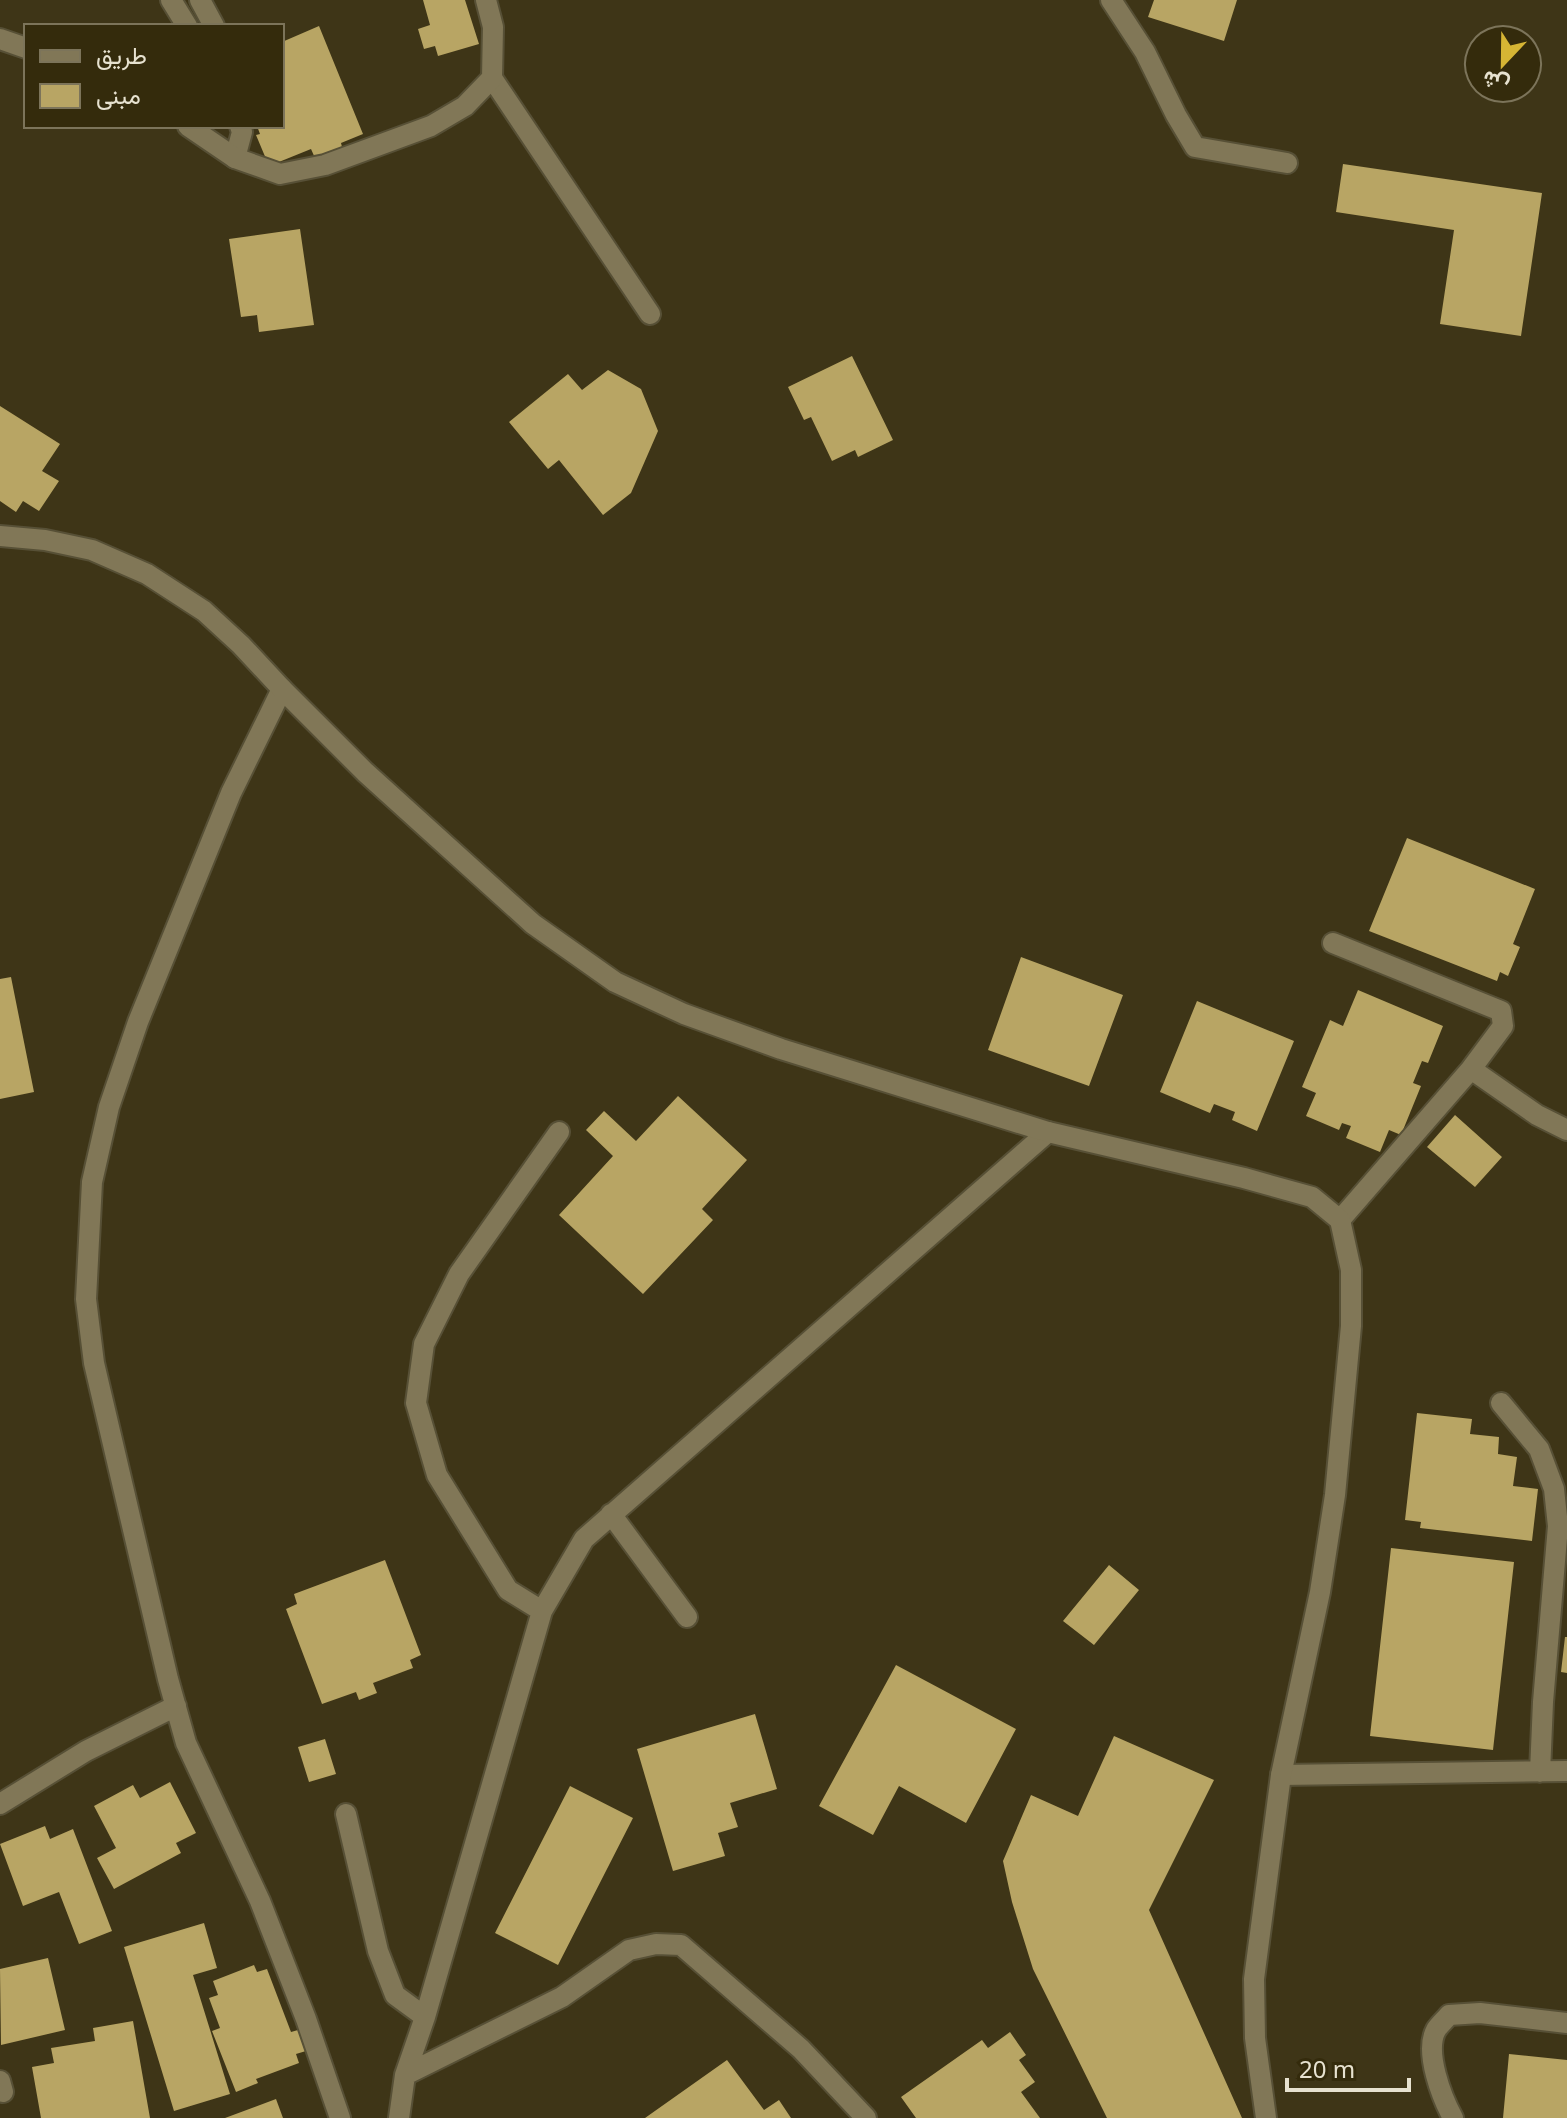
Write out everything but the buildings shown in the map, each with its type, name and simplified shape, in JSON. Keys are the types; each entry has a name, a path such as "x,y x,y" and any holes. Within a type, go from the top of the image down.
{"street":[{"path":"171,0 186,24"},
{"path":"200,0 213,24"},
{"path":"486,0 493,27 492,78 650,314"},
{"path":"1111,0 1145,52 1195,147 1287,163"},
{"path":"0,39 24,47"},
{"path":"191,128 235,158 280,174 325,165 431,126 465,106 492,78"},
{"path":"235,158 241,128"},
{"path":"0,536 45,540 92,550 147,574 204,611 365,772 533,924 615,982 684,1014 781,1049 1048,1132 1312,1197 1340,1220 1351,1270 1351,1326 1335,1495 1320,1592 1281,1775 1254,1979 1255,2038 1266,2118"},
{"path":"282,689 231,793 138,1022 109,1107 92,1182 86,1299 94,1363 186,1743 260,1901 340,2118"},
{"path":"1333,943 1501,1011 1503,1026 1471,1069 1340,1220"},
{"path":"1471,1069 1537,1115 1567,1130"},
{"path":"542,1611 508,1590 437,1475 416,1403 424,1344 459,1274 559,1132"},
{"path":"399,2118 405,2075 425,2017 542,1611 584,1539 1048,1132"},
{"path":"1501,1403 1539,1449 1554,1489 1558,1526 1540,1772"},
{"path":"611,1514 687,1617"},
{"path":"0,1804 86,1751 176,1706"},
{"path":"1281,1775 1567,1771"},
{"path":"346,1814 378,1951 395,1995 425,2017"},
{"path":"405,2075 562,1997 629,1950 656,1944 681,1945 801,2049 866,2118"},
{"path":"1453,2118 1446,2106 1431,2054 1435,2032 1449,2015 1480,2013 1567,2023"}]}
